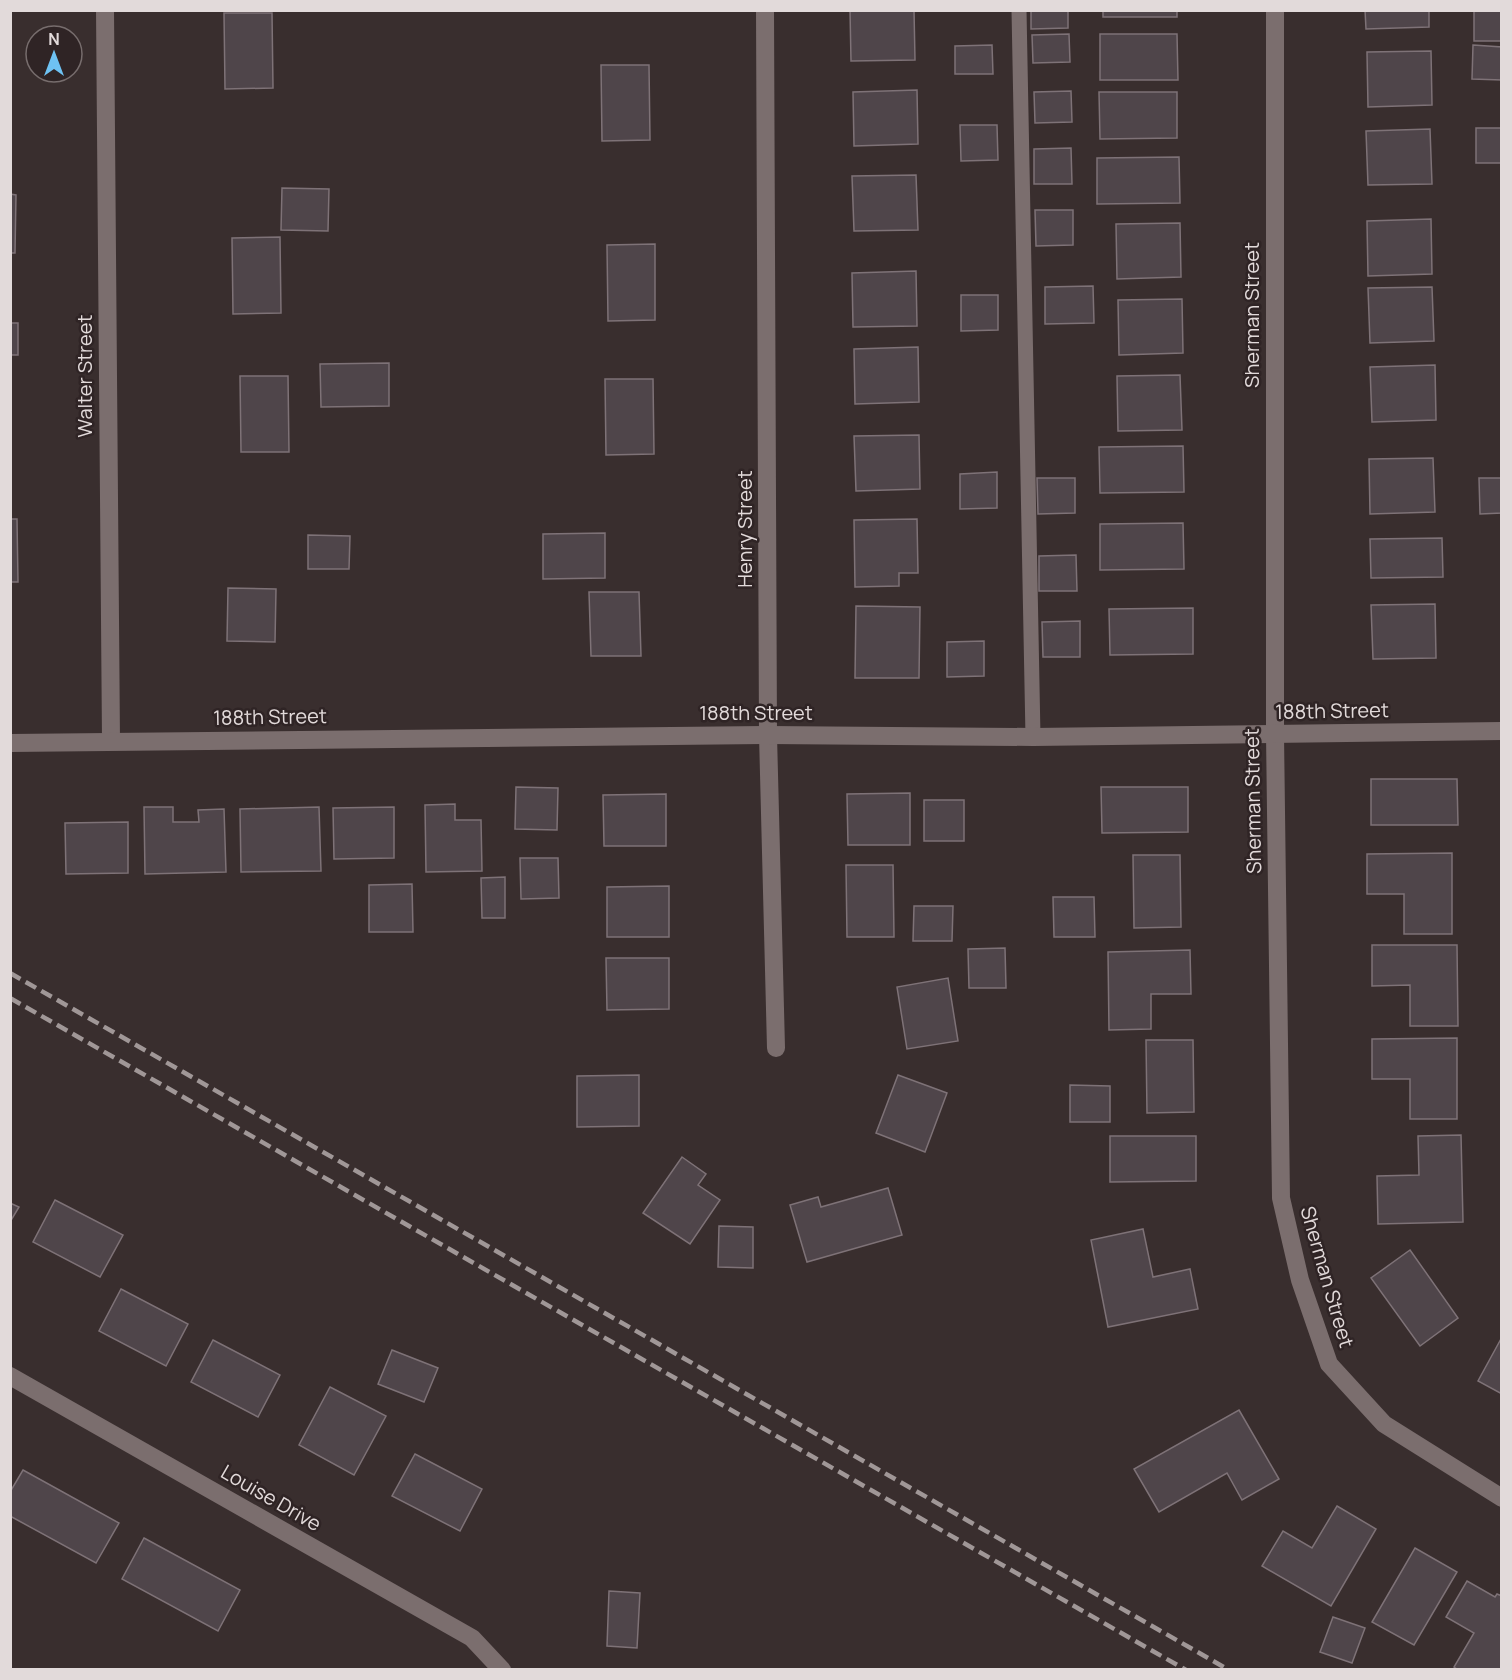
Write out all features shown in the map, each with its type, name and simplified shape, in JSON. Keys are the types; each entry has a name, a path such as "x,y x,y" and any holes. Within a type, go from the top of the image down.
{"street":[{"name":"Walter Street","path":"105,10 111,741"},
{"name":"Henry Street","path":"765,10 768,735 776,1048"},
{"name":"Sherman Street","path":"1275,10 1275,734 1281,1198 1300,1280 1329,1364 1384,1424 1502,1498"},
{"name":"188th Street","path":"10,743 768,735 1033,737 1502,731"},
{"name":"Louise Drive","path":"10,1376 472,1638 502,1670"}],"lane":[{"path":"1019,10 1033,737"}],"building":[{"path":"850,10 914,10 915,60 851,61"},
{"path":"1031,10 1068,10 1068,28 1031,29"},
{"path":"1103,10 1177,10 1177,17 1103,17"},
{"path":"1365,10 1429,10 1429,27 1366,29"},
{"path":"1474,10 1502,10 1502,41 1474,41"},
{"path":"224,13 272,13 273,88 225,89"},
{"path":"1069,34 1070,62 1033,63 1032,35"},
{"path":"1100,34 1177,34 1178,80 1100,80"},
{"path":"992,45 993,74 955,74 955,46"},
{"path":"1473,45 1502,47 1502,80 1472,79"},
{"path":"1431,51 1432,105 1368,107 1367,52"},
{"path":"601,65 649,65 650,140 602,141"},
{"path":"917,90 918,144 854,146 853,92"},
{"path":"1071,91 1072,122 1035,123 1034,92"},
{"path":"1099,92 1177,92 1177,138 1100,139"},
{"path":"960,125 997,125 998,160 961,161"},
{"path":"1476,128 1502,128 1502,163 1476,163"},
{"path":"1430,129 1432,184 1368,185 1366,131"},
{"path":"1071,148 1072,184 1034,184 1034,149"},
{"path":"1179,157 1180,203 1097,204 1097,158"},
{"path":"916,175 918,230 854,231 852,176"},
{"path":"282,188 329,189 328,231 281,230"},
{"path":"10,194 16,195 15,253 10,253"},
{"path":"1035,210 1073,210 1073,245 1036,246"},
{"path":"1431,219 1432,274 1368,276 1367,221"},
{"path":"1180,223 1181,277 1117,279 1116,224"},
{"path":"280,237 281,313 233,314 232,238"},
{"path":"655,244 655,320 608,321 607,245"},
{"path":"916,271 917,326 853,327 852,273"},
{"path":"1093,286 1094,323 1045,324 1045,287"},
{"path":"1432,287 1434,341 1370,343 1368,288"},
{"path":"961,295 998,295 998,330 961,331"},
{"path":"1182,299 1183,353 1119,355 1118,300"},
{"path":"10,323 18,323 18,355 10,355"},
{"path":"918,347 919,402 855,404 854,349"},
{"path":"389,363 389,406 321,407 320,364"},
{"path":"1435,365 1436,420 1372,422 1370,367"},
{"path":"1180,375 1182,430 1118,431 1117,376"},
{"path":"240,376 288,376 289,452 241,452"},
{"path":"605,379 653,379 654,454 606,455"},
{"path":"919,435 920,489 856,491 854,436"},
{"path":"1183,446 1184,492 1100,493 1099,447"},
{"path":"1433,458 1435,512 1370,514 1369,459"},
{"path":"997,472 997,508 960,509 960,474"},
{"path":"1037,478 1075,478 1075,513 1038,514"},
{"path":"1479,478 1502,478 1502,513 1480,514"},
{"path":"10,519 17,519 18,582 10,582"},
{"path":"917,519 918,573 899,573 899,586 855,587 854,520"},
{"path":"1183,523 1184,569 1100,570 1100,524"},
{"path":"605,533 605,578 543,579 543,534"},
{"path":"308,535 350,536 349,569 308,569"},
{"path":"1442,538 1443,577 1371,578 1370,539"},
{"path":"1076,555 1077,591 1039,591 1039,556"},
{"path":"228,588 276,589 275,642 227,641"},
{"path":"589,592 639,592 641,656 591,656"},
{"path":"1435,604 1436,658 1373,659 1371,605"},
{"path":"856,606 920,607 919,678 855,678"},
{"path":"1193,608 1193,654 1110,655 1109,609"},
{"path":"1080,621 1080,657 1043,657 1042,622"},
{"path":"984,641 984,676 947,677 947,642"},
{"path":"1371,779 1457,779 1458,825 1371,825"},
{"path":"516,787 558,788 557,830 515,829"},
{"path":"1101,787 1188,787 1188,832 1102,833"},
{"path":"910,793 910,845 848,845 847,794"},
{"path":"666,794 666,846 604,846 603,795"},
{"path":"924,800 964,800 964,841 924,841"},
{"path":"455,804 455,820 481,820 482,871 426,872 425,805"},
{"path":"144,807 173,807 173,822 199,822 198,810 224,809 226,872 145,874"},
{"path":"319,807 321,871 241,872 240,809"},
{"path":"394,807 394,858 334,859 333,808"},
{"path":"128,822 128,873 66,874 65,823"},
{"path":"1452,853 1452,934 1404,934 1404,894 1367,894 1367,854"},
{"path":"1133,855 1180,855 1181,927 1134,928"},
{"path":"520,858 558,858 559,898 521,899"},
{"path":"846,865 893,865 894,937 847,937"},
{"path":"505,877 505,918 482,918 481,878"},
{"path":"412,884 413,932 369,932 369,885"},
{"path":"669,886 669,937 607,937 607,887"},
{"path":"1053,897 1094,897 1095,937 1054,937"},
{"path":"914,906 953,906 952,941 913,941"},
{"path":"1372,945 1457,945 1458,1026 1410,1026 1410,985 1372,986"},
{"path":"1005,948 1006,988 969,988 968,949"},
{"path":"1190,950 1191,994 1151,994 1151,1029 1109,1030 1108,952"},
{"path":"606,958 669,958 669,1009 607,1010"},
{"path":"948,978 958,1041 907,1049 897,987"},
{"path":"1457,1038 1457,1119 1410,1119 1410,1079 1372,1079 1372,1039"},
{"path":"1146,1040 1193,1040 1194,1112 1147,1113"},
{"path":"639,1075 639,1126 577,1127 577,1076"},
{"path":"898,1075 947,1093 925,1152 876,1133"},
{"path":"1070,1085 1110,1086 1110,1122 1070,1122"},
{"path":"1461,1135 1463,1222 1378,1224 1377,1176 1419,1175 1418,1136"},
{"path":"1110,1136 1196,1136 1196,1181 1110,1182"},
{"path":"682,1157 706,1174 698,1185 720,1200 690,1244 643,1213"},
{"path":"888,1188 902,1235 807,1262 790,1205 818,1197 821,1207"},
{"path":"55,1200 123,1235 100,1277 33,1242"},
{"path":"10,1203 19,1207 10,1222"},
{"path":"719,1226 753,1227 753,1268 718,1267"},
{"path":"1143,1229 1153,1277 1190,1269 1198,1309 1108,1327 1091,1240"},
{"path":"1410,1250 1458,1318 1420,1346 1371,1278"},
{"path":"121,1289 188,1324 166,1366 99,1331"},
{"path":"1502,1337 1502,1394 1478,1381"},
{"path":"213,1340 280,1375 258,1417 191,1382"},
{"path":"392,1350 438,1368 424,1402 378,1384"},
{"path":"330,1387 386,1416 354,1475 299,1445"},
{"path":"1239,1410 1279,1479 1242,1500 1227,1473 1159,1512 1134,1469"},
{"path":"415,1454 482,1489 460,1531 392,1496"},
{"path":"23,1470 119,1523 96,1563 10,1516 10,1492"},
{"path":"1337,1506 1376,1529 1331,1606 1262,1566 1283,1531 1312,1548"},
{"path":"144,1538 240,1590 218,1631 122,1579"},
{"path":"1415,1548 1457,1572 1414,1645 1372,1622"},
{"path":"1467,1581 1495,1597 1497,1594 1502,1596 1502,1670 1458,1670 1454,1667 1474,1633 1446,1617"},
{"path":"609,1591 640,1593 637,1648 607,1646"},
{"path":"1333,1617 1365,1628 1352,1663 1320,1652"}],"railway":[{"path":"10,973 1229,1670"},
{"path":"10,998 1186,1670"}]}
